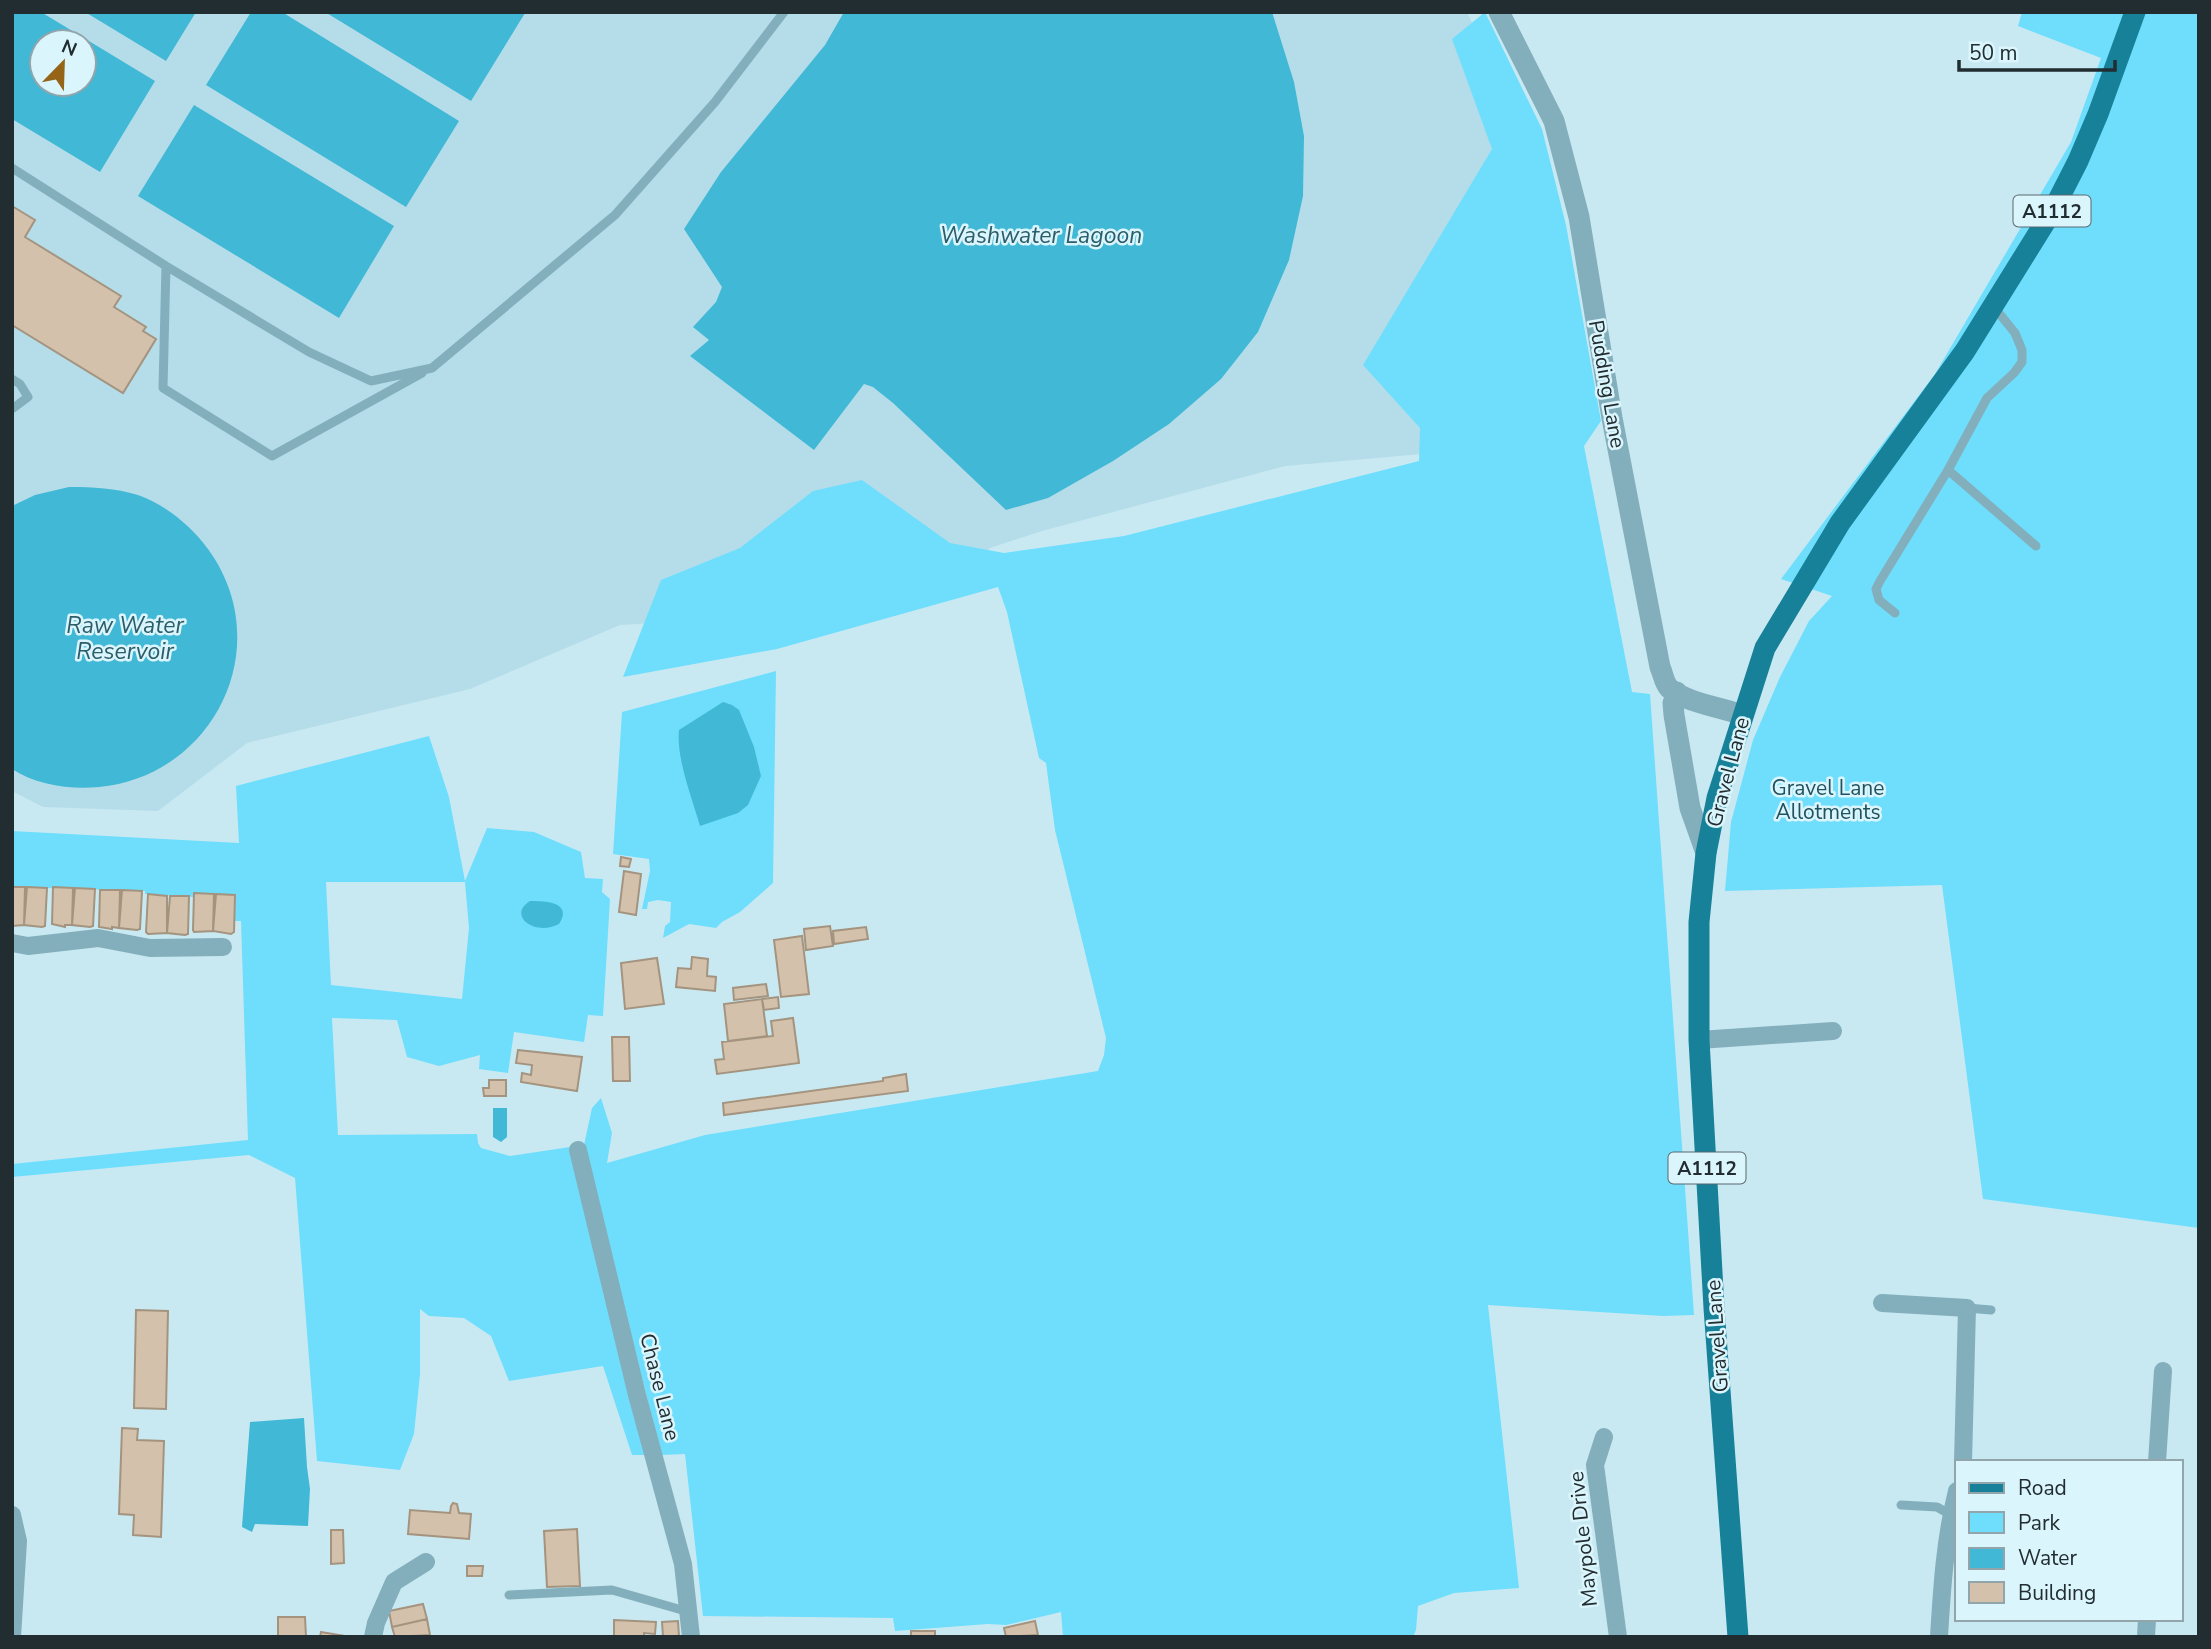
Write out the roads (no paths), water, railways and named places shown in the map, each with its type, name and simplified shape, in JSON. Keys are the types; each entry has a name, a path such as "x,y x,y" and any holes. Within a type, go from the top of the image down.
{"main road":[{"name":"Gravel Lane","path":"1738,1637 1714,1308 1699,1040 1699,922 1706,853 1717,798 1765,648 1840,523 1937,392 1994,307 2053,208 2078,161 2098,114 2135,12"}],"street":[{"name":"Pudding Lane","path":"1499,12 1554,121 1579,217 1612,418 1660,667 1670,688 1676,692"},
{"path":"1706,853 1690,808 1674,715 1676,692 1694,701 1744,715"},
{"path":"12,943 28,946 98,938 150,948 223,947"},
{"path":"1699,1040 1833,1031"},
{"name":"Chase Lane","path":"578,1150 683,1564 691,1637"},
{"path":"1882,1303 1967,1308 1963,1460"},
{"path":"2157,1460 2163,1371"},
{"name":"Maypole Drive","path":"1604,1437 1595,1465 1618,1637"},
{"path":"1939,1637 1942,1576 1955,1499"},
{"path":"12,1515 18,1541 12,1637"},
{"path":"373,1637 376,1623 394,1582 426,1562"}],"lane":[{"path":"166,266 163,388 272,456 432,368 615,215 715,102 784,12"},
{"path":"12,168 166,266 309,352 371,381 432,368"},
{"path":"1895,612 1879,600 1877,589 1948,470 1987,398 2022,362 2022,350 2015,333 1994,307"},
{"path":"12,379 20,384 27,397 12,409"},
{"path":"1948,470 2036,545"},
{"path":"1967,1308 1991,1310"},
{"path":"1900,1505 1937,1507 1951,1515"},
{"path":"509,1595 612,1590 689,1612"}],"water":[{"path":"12,12 41,12 67,28 28,28 28,98 98,98 98,46 155,81 100,172 12,119"},
{"path":"85,12 196,12 166,61"},
{"path":"251,12 282,12 459,121 406,207 206,85"},
{"path":"325,12 523,12 525,13 471,101"},
{"name":"Washwater Lagoon","path":"844,12 1272,12 1294,82 1304,136 1303,196 1289,260 1258,332 1221,379 1169,424 1113,461 1048,498 1006,510 893,403 873,387 864,384 814,450 690,356 709,340 693,327 716,302 722,287 684,229 721,172 825,45"},
{"path":"194,105 394,226 339,318 138,196"},
{"name":"Raw Water Reservoir","path":"69,487 104,488 138,495 177,517 208,549 228,586 237,625 235,664 223,700 203,732 175,759 140,778 99,787 54,785 32,779 12,769 12,506 35,495"},
{"path":"723,702 739,710 754,747 761,776 748,805 738,813 700,826 682,765 679,730"},
{"path":"530,901 550,902 560,907 563,911 559,924 541,928 526,923 521,912"},
{"path":"493,1108 507,1108 507,1137 501,1142 493,1137"},
{"path":"304,1418 310,1489 308,1526 255,1524 252,1532 242,1527 250,1422"}],"park label":[{"name":"Gravel Lane Allotments","path":"1828,800"}]}
